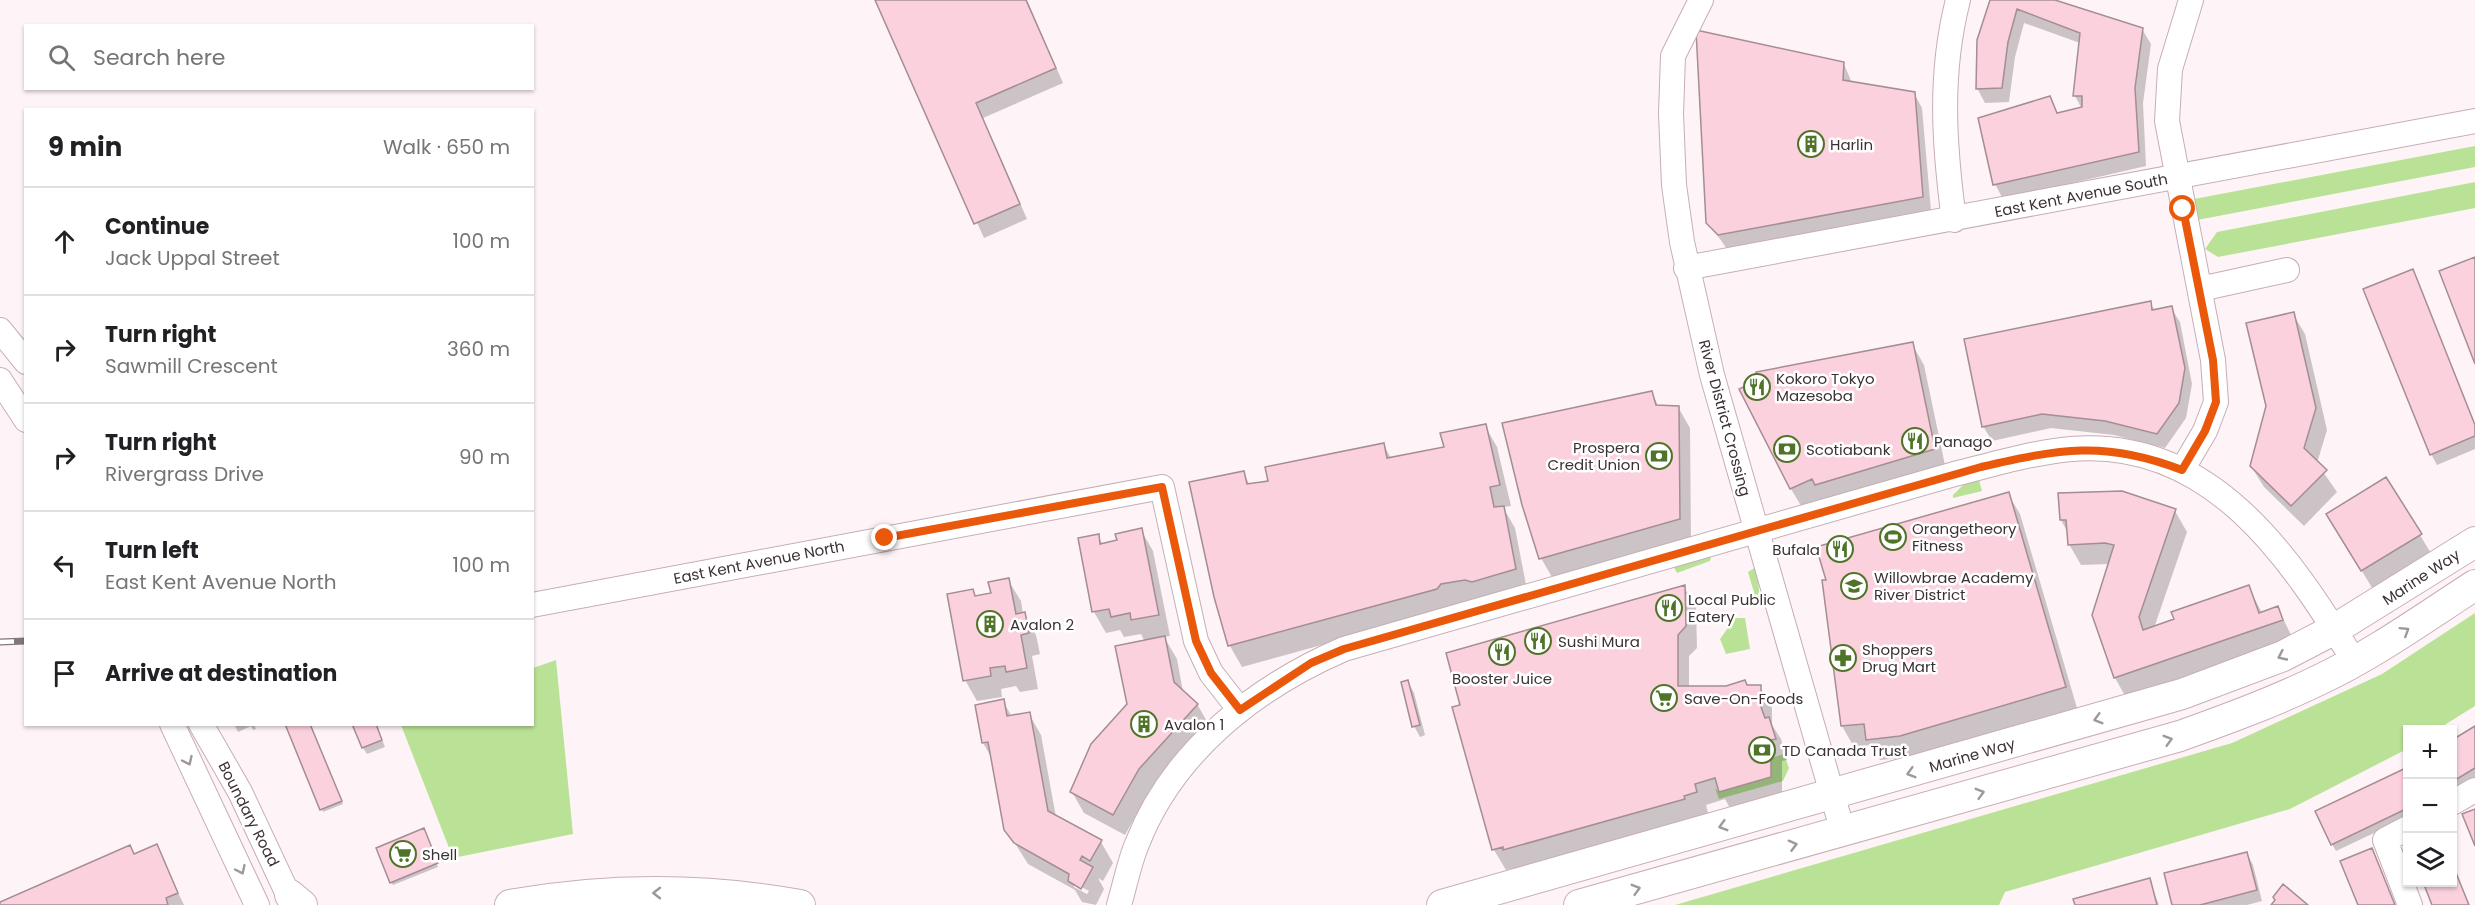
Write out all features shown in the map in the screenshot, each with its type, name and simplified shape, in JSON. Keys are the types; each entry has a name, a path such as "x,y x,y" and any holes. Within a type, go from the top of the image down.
{"main road":[{"name":"Marine Way","path":"1442,905 2182,694 2283,656 2335,629 2475,542"},
{"path":"1579,905 2180,736 2254,710 2354,661 2475,585"},
{"path":"510,905 596,894 659,892 715,894 800,905"}],"street":[{"name":"River District Crossing","path":"1701,0 1673,56 1671,114 1674,185 1686,268 1710,366 1843,832"},
{"path":"1954,220 1945,155 1944,94 1951,25 1958,0"},
{"path":"2182,470 2205,431 2216,402 2213,360 2169,132 2168,98 2175,49 2191,0"},
{"name":"East Kent Avenue South","path":"1686,268 1954,220 2475,121"},
{"path":"2200,289 2287,270"},
{"path":"0,330 24,360"},
{"path":"0,380 24,417"},
{"path":"1119,905 1137,844 1156,803 1188,757 1240,710 1311,663 1344,649 1951,475 2036,454 2073,449 2112,450 2145,457 2182,470 2225,497 2258,525 2316,599 2354,661"},
{"name":"East Kent Avenue North","path":"534,605 1162,487 1196,641 1211,673 1240,710"},
{"name":"Boundary Road","path":"173,726 257,905"},
{"name":"Boundary Road","path":"202,726 240,792 295,902"},
{"path":"2457,800 2475,790"},
{"path":"2403,831 2385,840 2410,905"}],"green space":[{"path":"2475,146 2475,167 2197,220 2194,199"},
{"path":"2475,182 2475,208 2218,257 2205,249 2217,232"},
{"path":"1979,480 1982,491 1953,498 1953,495 1964,484"},
{"path":"1711,556 1710,561 1677,573 1673,566"},
{"path":"1756,567 1762,606 1758,606 1748,572"},
{"path":"2475,613 2475,706 2444,725 2403,725 2403,751 2290,809 2005,892 1999,905 1675,905 2232,743 2382,674"},
{"path":"1735,618 1745,618 1750,649 1726,654 1720,639"},
{"path":"556,660 573,834 453,858 401,726 534,726 534,668"},
{"path":"1784,754 1789,768 1783,781 1719,799 1715,788 1719,792 1770,777 1771,758"}],"building":[{"path":"875,0 1026,0 1056,68 976,103 1020,204 974,224"},
{"path":"1990,0 2055,0 2143,28 2135,88 2139,152 1993,185 1978,118 2050,96 2057,113 2082,107 2082,96 2073,96 2080,33 2017,9 2008,42 2002,88 1976,89 1977,40"},
{"name":"Harlin","path":"1696,30 1844,62 1843,80 1915,92 1923,197 1718,235 1706,223"},
{"path":"2475,257 2475,364 2439,271"},
{"path":"2413,269 2475,425 2475,436 2430,455 2363,289"},
{"path":"2151,301 2152,310 2172,306 2185,368 2179,403 2157,434 2105,421 2042,414 1982,427 1964,339"},
{"path":"2294,312 2316,408 2304,448 2327,470 2291,506 2250,466 2266,406 2246,323"},
{"path":"1913,342 1935,449 1815,485 1812,479 1790,489 1739,389 1758,380 1756,372"},
{"path":"1652,391 1656,405 1679,406 1680,519 1539,559 1522,505 1502,423"},
{"path":"1486,424 1500,485 1490,487 1494,507 1504,506 1516,569 1472,582 1465,580 1441,584 1437,589 1228,646 1214,597 1189,482 1244,471 1247,484 1268,481 1265,467 1384,443 1387,458 1444,447 1440,433"},
{"path":"2386,477 2422,534 2361,571 2326,514"},
{"path":"2122,491 2176,509 2139,617 2143,630 2174,619 2171,612 2249,585 2259,613 2278,606 2283,620 2114,678 2092,615 2114,545 2105,543 2068,545 2066,520 2060,520 2058,493"},
{"path":"2009,492 2066,687 1900,736 1866,740 1864,724 1841,726 1822,580 1826,580 1816,547"},
{"name":"Avalon 2","path":"1142,528 1159,615 1131,620 1130,613 1111,617 1109,609 1092,612 1078,538 1099,534 1100,544 1117,540 1115,534"},
{"name":"Avalon 2","path":"1009,578 1016,614 1025,612 1029,633 1021,635 1027,668 1006,672 1005,666 990,668 991,676 963,681 947,594 973,589 975,596 991,593 988,582"},
{"path":"1685,585 1686,626 1678,635 1678,686 1726,686 1745,680 1747,685 1761,685 1761,707 1765,718 1769,717 1776,739 1771,740 1771,777 1719,792 1715,778 1695,784 1697,792 1684,796 1685,799 1503,850 1503,847 1492,850 1452,707 1460,705 1446,653"},
{"name":"Avalon 1","path":"1165,636 1174,682 1198,704 1139,769 1113,815 1070,792 1091,744 1127,704 1115,646"},
{"path":"1408,680 1420,725 1412,727 1401,682"},
{"path":"1004,699 1007,716 1030,712 1048,811 1102,840 1090,861 1082,856 1080,860 1093,867 1081,889 1068,881 1069,874 1014,843 1004,830 988,742 982,743 975,705"},
{"path":"286,726 311,726 342,801 320,810"},
{"path":"353,726 377,726 382,740 362,748"},
{"path":"2475,726 2475,768 2457,779 2457,737"},
{"path":"2403,769 2403,810 2331,845 2315,811"},
{"path":"2475,809 2475,846 2462,814"},
{"path":"424,828 438,863 390,883 376,848"},
{"path":"157,844 178,893 166,898 168,905 0,905 0,902 130,845 134,854"},
{"path":"2372,848 2395,905 2358,905 2340,861"},
{"path":"2247,852 2257,890 2200,905 2172,905 2164,873"},
{"path":"2457,875 2469,905 2432,905 2425,887 2457,887"},
{"path":"2150,878 2157,905 2075,905 2073,899"},
{"path":"2283,884 2308,905 2271,905 2275,900 2273,897"}],"railway":[{"path":"0,642 24,641"}],"place":[{"name":"Harlin","path":"1811,144"},
{"name":"Kokoro Tokyo Mazesoba","path":"1757,387"},
{"name":"Panago","path":"1915,441"},
{"name":"Scotiabank","path":"1787,449"},
{"name":"Prospera Credit Union","path":"1659,456"},
{"name":"Orangetheory Fitness","path":"1893,537"},
{"name":"Bufala","path":"1840,549"},
{"name":"Willowbrae Academy River District","path":"1854,586"},
{"name":"Local Public Eatery","path":"1669,608"},
{"name":"Avalon 2","path":"990,624"},
{"name":"Sushi Mura","path":"1538,641"},
{"name":"Booster Juice","path":"1502,652"},
{"name":"Shoppers Drug Mart","path":"1843,658"},
{"name":"Save-On-Foods","path":"1664,698"},
{"name":"Avalon 1","path":"1144,724"},
{"name":"TD Canada Trust","path":"1762,750"},
{"name":"Shell","path":"403,854"}],"route":[{"path":"885,538 1162,487 1196,641 1211,673 1240,710 1262,693 1311,663 1344,649 1981,467 2036,454 2073,449 2112,450 2159,461 2182,470 2205,431 2216,402 2213,360 2183,209"}]}
